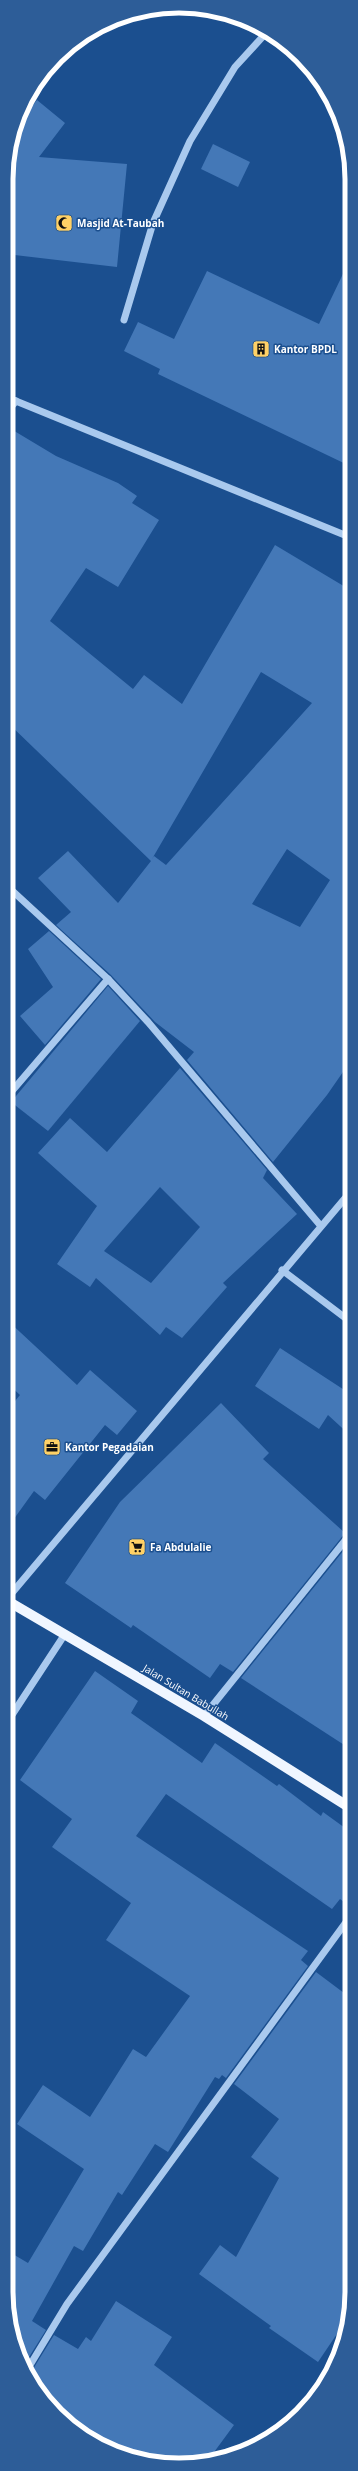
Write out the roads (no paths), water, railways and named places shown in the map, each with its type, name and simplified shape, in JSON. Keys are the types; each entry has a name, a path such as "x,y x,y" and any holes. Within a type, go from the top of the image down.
{"main road":[{"name":"Jalan Sultan Babullah","path":"13,1604 204,1716 345,1805"}],"street":[{"path":"124,320 152,223 190,141 235,67 263,36"},
{"path":"13,400 345,535"},
{"path":"13,405 16,401"},
{"path":"13,891 108,979 148,1022 320,1226"},
{"path":"13,1090 108,979"},
{"path":"13,1592 282,1270 345,1198"},
{"path":"282,1270 345,1319"},
{"path":"204,1716 345,1541"},
{"path":"13,1713 65,1634"},
{"path":"30,2365 67,2304 345,1924"}],"place":[{"name":"Masjid At-Taubah","path":"64,223"},
{"name":"Kantor BPDL","path":"261,349"},
{"name":"Kantor Pegadaian","path":"52,1447"},
{"name":"Fa Abdulalie","path":"137,1547"}]}
